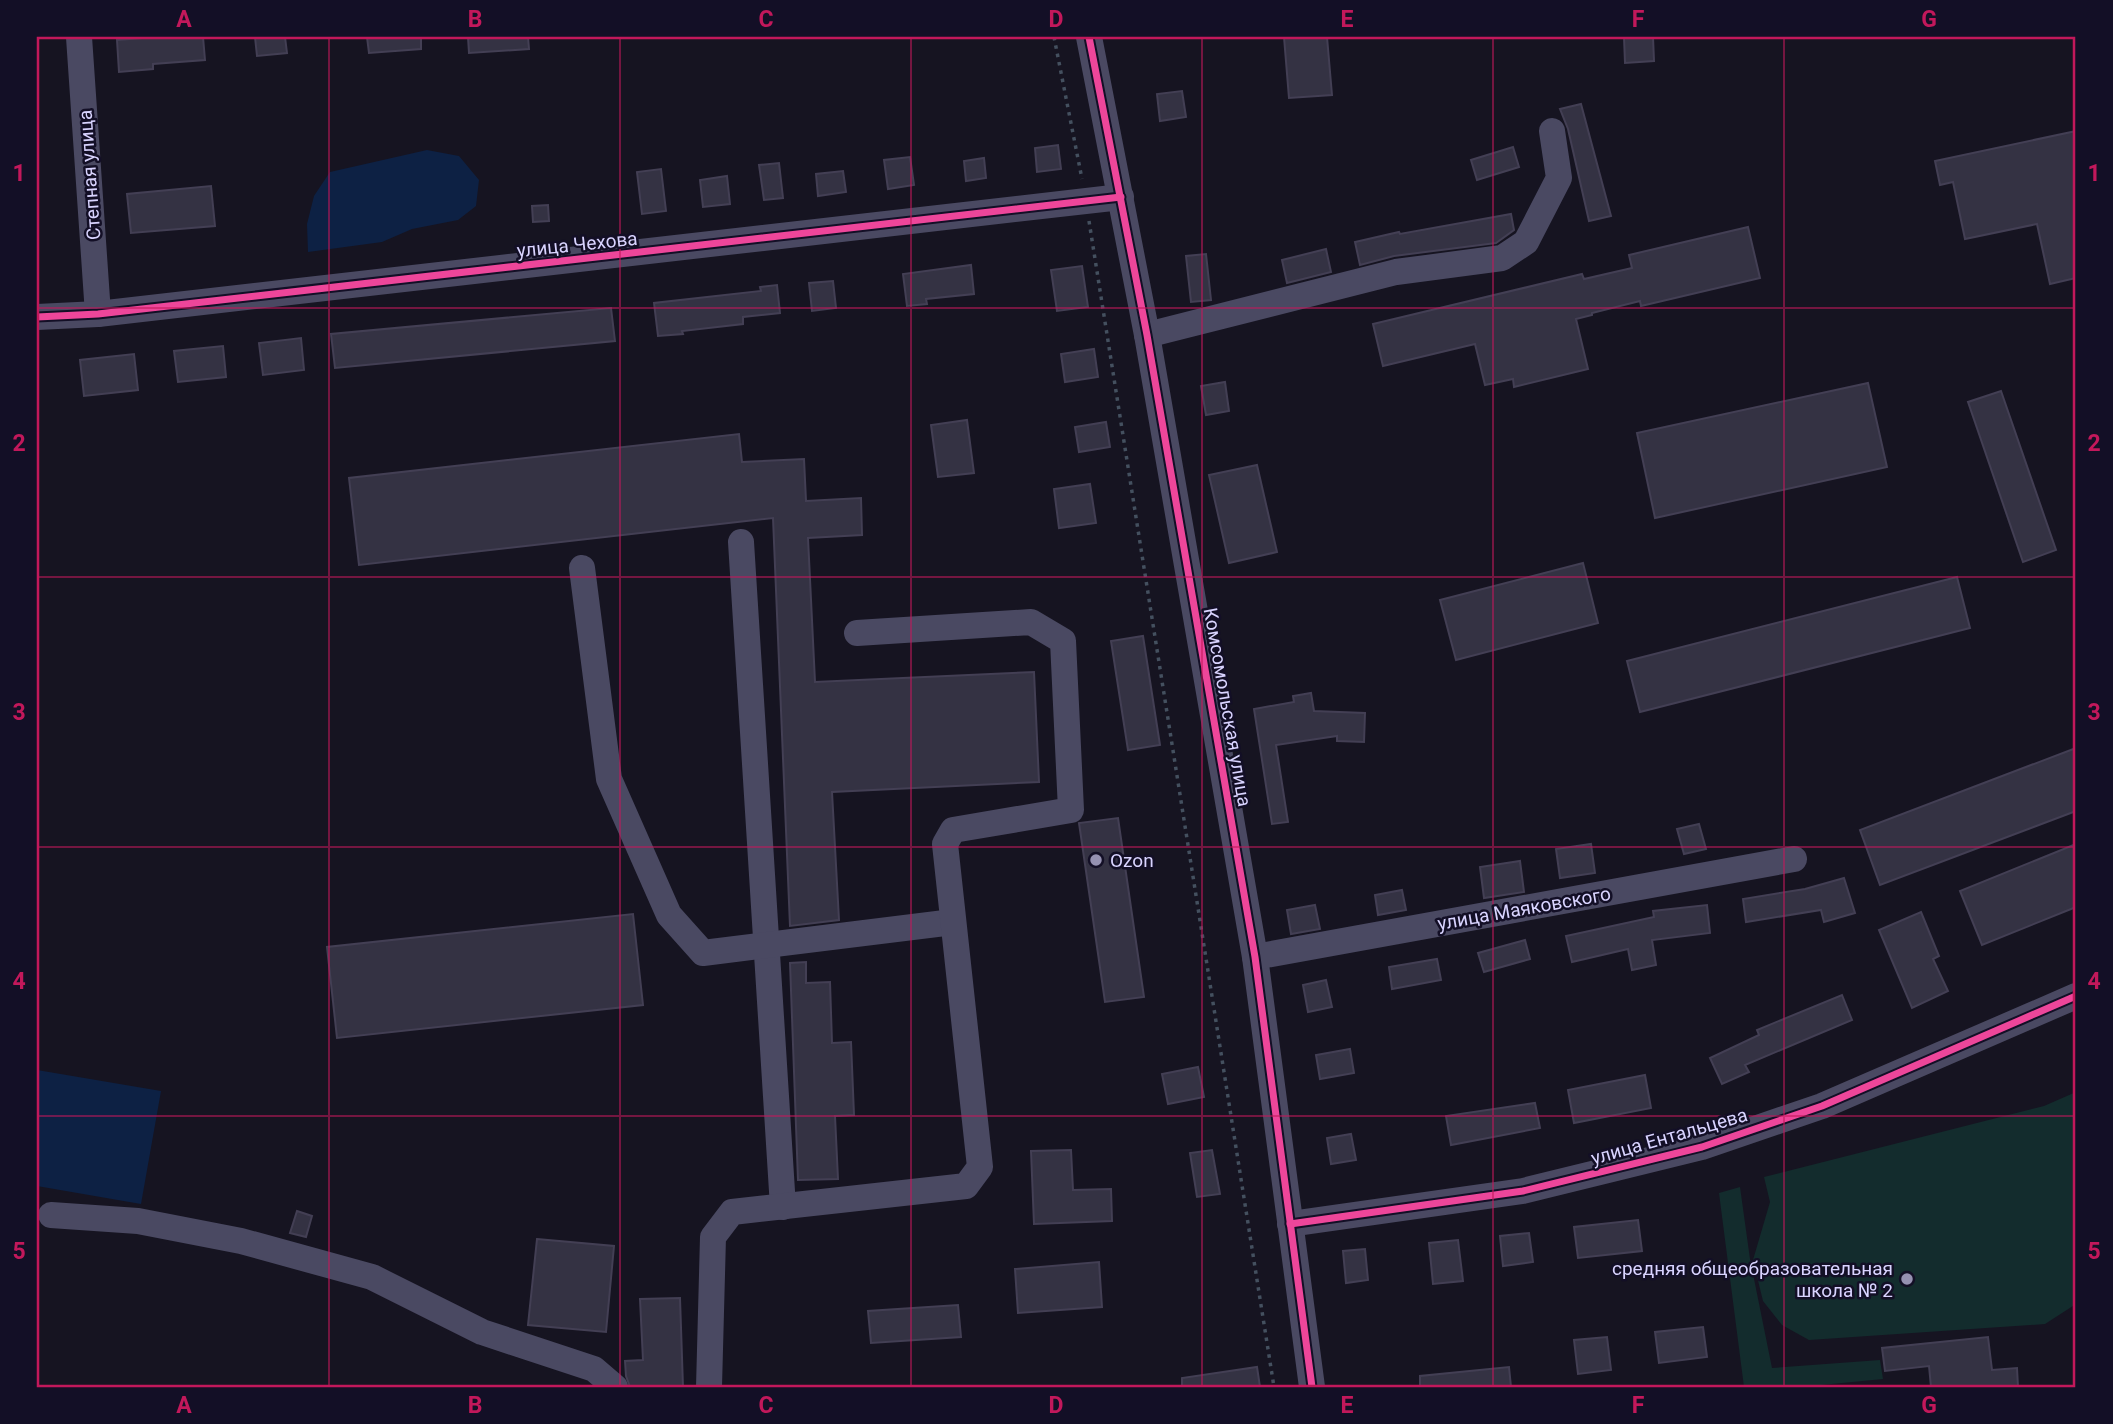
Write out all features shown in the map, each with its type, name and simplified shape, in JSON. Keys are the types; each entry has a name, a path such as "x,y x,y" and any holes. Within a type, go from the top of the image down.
{"street":[{"name":"Степная улица","path":"79,37 98,314"},
{"name":"Комсомольская улица","path":"1089,37 1147,335 1255,957 1312,1387"},
{"path":"1147,335 1396,272 1502,258 1526,242 1559,178 1552,131"},
{"name":"улица Чехова","path":"37,317 98,314 1121,198"},
{"path":"741,541 783,1206"},
{"path":"582,568 609,779 669,915 703,953 953,922"},
{"path":"709,1387 713,1237 733,1212 966,1186 980,1167 945,844 953,830 1071,810 1063,641 1031,622 857,633"},
{"name":"улица Маяковского","path":"1255,957 1794,859"},
{"name":"улица Ентальцева","path":"1290,1224 1523,1191 1702,1147 1822,1105 2076,996"},
{"path":"51,1214 138,1221 228,1238 372,1277 482,1332 594,1369 615,1387"}],"path":[{"path":"1054,37 1086,202 1274,1387"}],"green space":[{"name":"средняя общеобразовательная школа № 2","path":"2076,1092 2076,1304 2045,1324 1809,1340 1782,1325 1763,1301 1753,1260 1770,1202 1764,1177 2044,1106"},
{"path":"1740,1187 1750,1259 1772,1368 1880,1360 1883,1379 1801,1387 1744,1387 1719,1193"}],"water":[{"path":"427,150 459,156 479,180 476,206 458,220 412,229 382,242 308,252 307,224 314,196 330,172"},
{"path":"37,1070 161,1091 141,1204 37,1186"}],"building":[{"path":"203,37 205,60 153,64 153,69 119,72 117,40"},
{"path":"255,37 285,37 287,53 257,56"},
{"path":"367,37 421,37 421,49 369,53"},
{"path":"468,37 528,37 529,49 469,53"},
{"path":"1284,37 1327,37 1332,95 1289,98"},
{"path":"1624,37 1653,37 1654,61 1625,63"},
{"path":"1182,91 1186,117 1160,121 1157,94"},
{"path":"1581,104 1611,216 1589,221 1568,129 1560,109"},
{"path":"2076,131 2076,278 2050,284 2037,224 1965,239 1953,182 1940,185 1935,161"},
{"path":"1058,145 1061,169 1037,172 1035,148"},
{"path":"1513,147 1519,167 1477,180 1471,160"},
{"path":"910,157 914,185 888,189 884,160"},
{"path":"984,158 986,178 966,181 964,161"},
{"path":"779,163 783,198 764,200 759,165"},
{"path":"661,169 666,211 642,214 637,172"},
{"path":"843,171 846,192 818,196 816,174"},
{"path":"727,176 730,204 703,207 700,180"},
{"path":"211,186 215,226 131,233 127,194"},
{"path":"548,205 549,221 533,222 532,206"},
{"path":"1511,214 1514,230 1496,243 1394,256 1360,265 1355,242"},
{"path":"1748,227 1760,278 1641,306 1640,301 1576,319 1588,369 1514,387 1513,379 1485,385 1475,344 1383,366 1373,324 1582,274 1584,279 1632,268 1629,255"},
{"path":"1326,249 1331,272 1287,283 1282,260"},
{"path":"1206,254 1211,300 1191,302 1186,256"},
{"path":"971,265 974,294 926,299 927,304 907,306 903,274"},
{"path":"1082,266 1088,307 1057,311 1051,270"},
{"path":"833,281 836,308 812,311 809,283"},
{"path":"777,285 780,313 743,317 743,324 658,336 654,303 761,291 760,287"},
{"path":"611,308 615,341 335,368 331,334"},
{"path":"301,338 304,370 263,375 259,343"},
{"path":"223,346 226,377 178,382 174,351"},
{"path":"1094,349 1098,377 1065,382 1061,354"},
{"path":"134,354 138,390 84,396 80,360"},
{"path":"1225,382 1229,411 1206,415 1201,386"},
{"path":"1868,383 1887,467 1655,518 1637,433"},
{"path":"2001,391 2056,550 2023,562 1968,402"},
{"path":"967,420 974,473 938,477 931,425"},
{"path":"1106,422 1110,447 1079,452 1075,427"},
{"path":"739,434 742,462 804,459 806,501 861,498 862,535 808,538 815,682 1034,672 1039,782 832,792 839,920 790,926 773,518 359,565 349,478"},
{"path":"1257,465 1277,552 1229,563 1209,475"},
{"path":"1090,484 1096,523 1059,528 1054,489"},
{"path":"1583,563 1598,623 1456,660 1440,600"},
{"path":"1957,577 1970,628 1640,712 1627,661"},
{"path":"1143,636 1160,745 1128,750 1111,641"},
{"path":"1311,693 1314,711 1365,713 1364,742 1337,741 1337,736 1276,745 1288,822 1272,824 1254,709 1294,702 1293,696"},
{"path":"2076,748 2076,811 1880,885 1860,830"},
{"path":"1118,818 1144,997 1105,1002 1079,823"},
{"path":"1699,824 1706,849 1684,854 1677,829"},
{"path":"1591,844 1595,873 1560,878 1556,849"},
{"path":"2076,844 2076,907 1982,945 1960,891"},
{"path":"1520,861 1524,892 1484,898 1480,867"},
{"path":"1844,878 1855,913 1824,922 1821,910 1746,922 1743,899 1805,889"},
{"path":"1402,890 1406,910 1378,915 1375,895"},
{"path":"1315,905 1320,929 1291,934 1287,910"},
{"path":"1707,905 1710,933 1652,940 1656,965 1632,970 1628,949 1572,962 1566,936 1654,917 1653,911"},
{"path":"1921,912 1939,956 1933,959 1948,991 1912,1008 1879,930"},
{"path":"633,914 643,1005 337,1038 327,947"},
{"path":"1525,940 1530,959 1484,972 1478,953"},
{"path":"1437,959 1441,980 1392,989 1389,967"},
{"path":"806,962 806,983 830,982 832,1043 851,1042 854,1115 835,1116 838,1179 798,1180 790,963"},
{"path":"1326,980 1332,1007 1308,1012 1303,985"},
{"path":"1842,995 1852,1020 1745,1065 1749,1072 1722,1084 1710,1058 1759,1035 1757,1030"},
{"path":"1350,1049 1354,1073 1320,1079 1316,1055"},
{"path":"1198,1067 1204,1097 1168,1104 1162,1074"},
{"path":"1645,1075 1651,1108 1574,1123 1568,1090"},
{"path":"1535,1103 1540,1128 1451,1145 1446,1116"},
{"path":"1351,1134 1356,1160 1331,1164 1327,1138"},
{"path":"1071,1150 1073,1190 1111,1189 1112,1221 1034,1224 1031,1151"},
{"path":"1212,1150 1220,1194 1197,1197 1190,1153"},
{"path":"297,1211 312,1216 306,1237 290,1233"},
{"path":"1638,1220 1642,1251 1578,1258 1574,1227"},
{"path":"1529,1233 1533,1262 1503,1266 1500,1236"},
{"path":"537,1239 614,1246 606,1332 528,1325"},
{"path":"1458,1240 1463,1281 1433,1284 1429,1243"},
{"path":"1365,1249 1368,1280 1346,1283 1343,1251"},
{"path":"1099,1262 1102,1307 1018,1313 1015,1269"},
{"path":"680,1298 683,1387 630,1387 625,1361 643,1360 640,1299"},
{"path":"958,1305 961,1337 871,1343 868,1311"},
{"path":"1703,1327 1707,1357 1659,1363 1655,1332"},
{"path":"1607,1337 1611,1370 1578,1374 1574,1340"},
{"path":"1988,1337 1992,1370 2017,1368 2018,1387 1931,1387 1929,1366 1885,1371 1882,1348"},
{"path":"1257,1367 1260,1387 1182,1387 1182,1378"},
{"path":"1509,1367 1511,1387 1420,1387 1420,1376"}],"cycle path":[{"path":"1089,37 1147,335 1255,957 1312,1387"},
{"path":"37,317 98,314 1121,197"},
{"path":"1290,1224 1523,1191 1702,1147 1822,1106 2076,996"}],"place":[{"name":"Ozon","path":"1096,860"},
{"name":"средняя общеобразовательная школа № 2","path":"1907,1279"}]}
